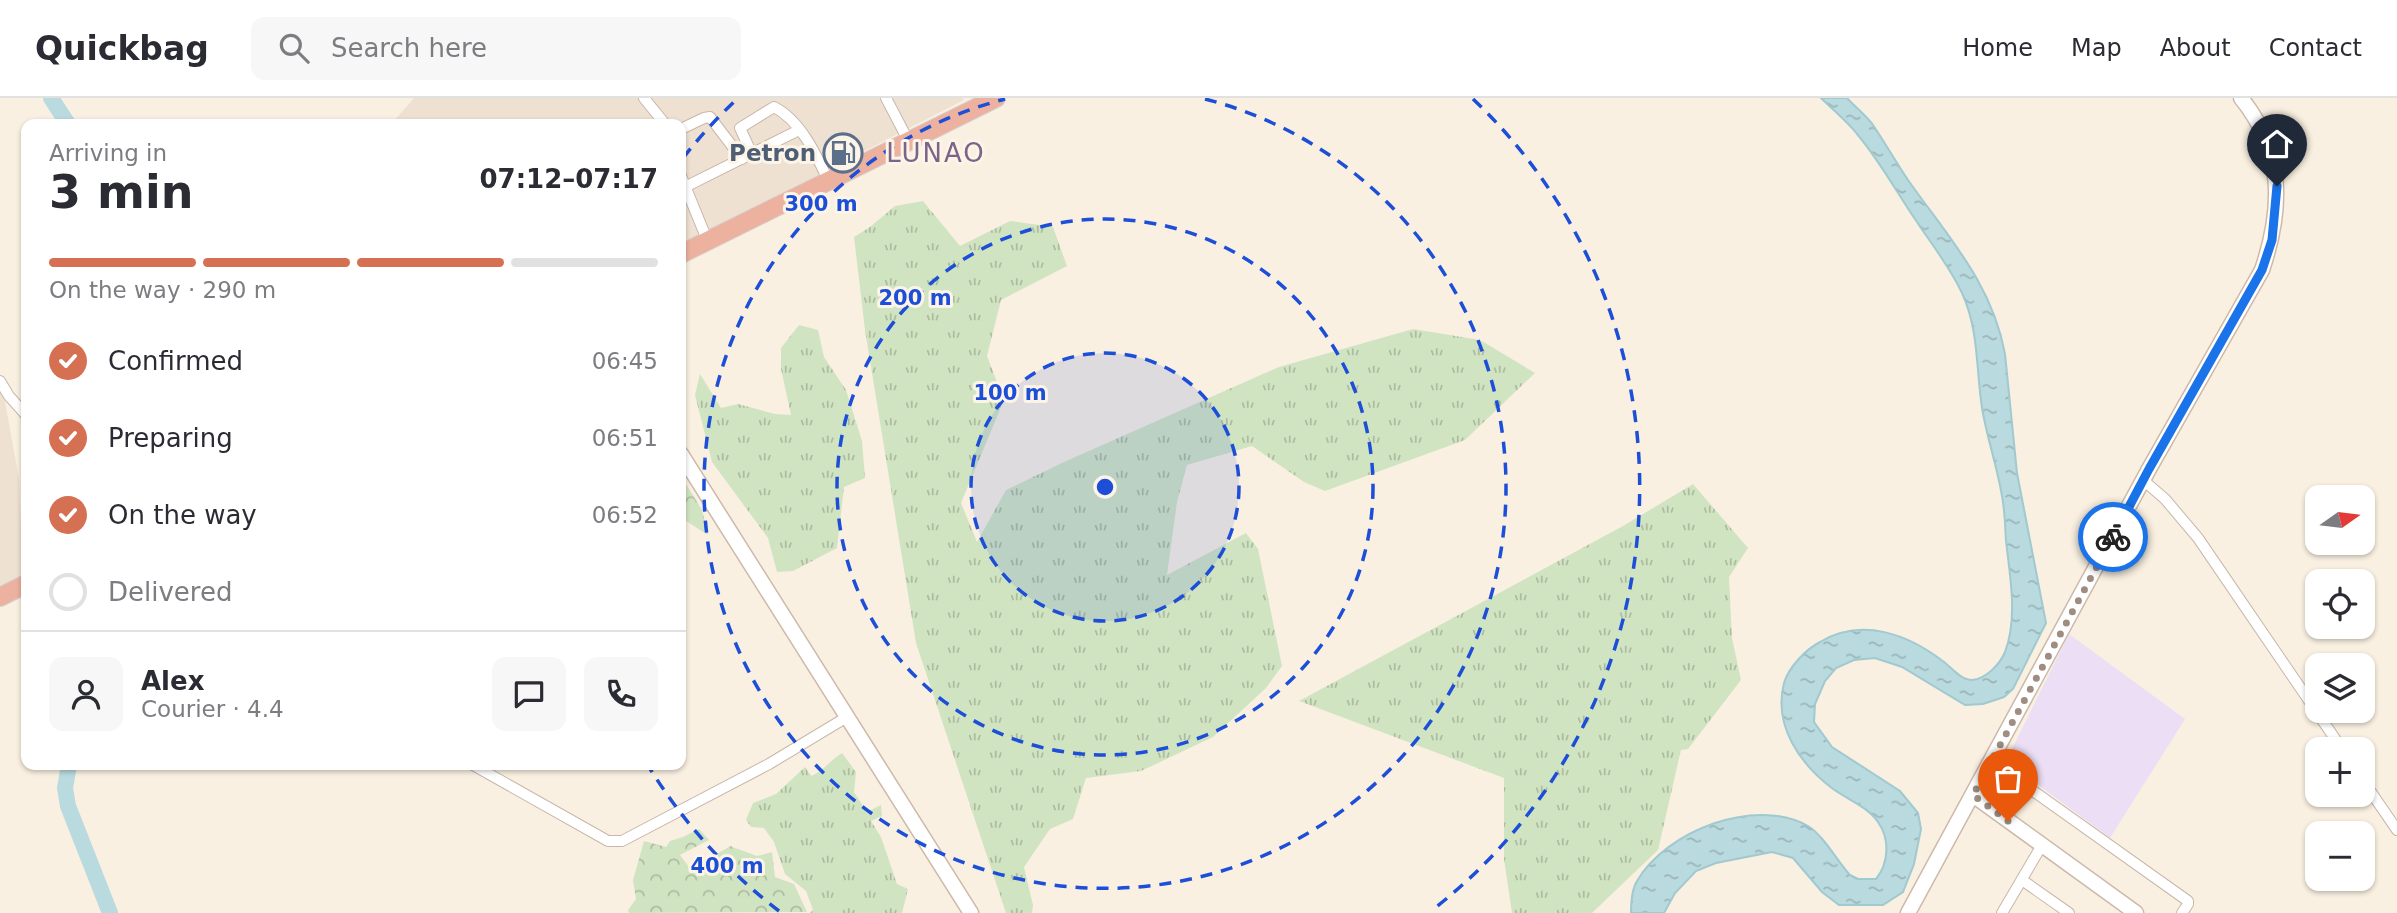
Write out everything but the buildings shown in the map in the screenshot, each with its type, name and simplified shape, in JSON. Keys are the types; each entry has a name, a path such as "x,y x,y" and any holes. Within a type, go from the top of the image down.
{"highway":[{"path":"686,252 909,142 986,100"},
{"path":"0,597 21,586"}],"street":[{"path":"644,98 661,119"},
{"path":"886,98 909,142"},
{"path":"1908,913 2143,480 2256,280 2272,240 2277,186 2273,161 2255,115 2241,98"},
{"path":"747,157 740,128 771,102 784,112 799,131 817,156 828,180"},
{"path":"686,127 710,117 747,157"},
{"path":"686,187 799,131"},
{"path":"686,189 708,242"},
{"path":"0,381 21,409"},
{"path":"686,462 971,913"},
{"path":"2143,480 2165,499 2198,538 2334,737"},
{"path":"481,770 608,841 622,841 769,764 847,717"},
{"path":"1991,761 2188,901 2182,913"},
{"path":"1973,795 2136,913"},
{"path":"2375,798 2397,830"},
{"path":"2003,913 2042,845"},
{"path":"2022,880 2068,913"}],"shaded area":[{"path":"414,98 964,100 686,242 686,119 395,119"},
{"path":"0,389 3,391 19,479 21,579 0,586"},
{"path":"2069,634 2185,719 2110,838 2006,761"}],"green space":[{"path":"923,201 960,246 1010,221 1053,227 1067,266 1001,300 987,356 1004,400 961,503 977,542 1006,490 1279,367 1413,329 1480,340 1535,373 1465,440 1325,491 1304,482 1252,446 1187,465 1177,502 1167,575 1246,533 1258,549 1282,666 1266,688 1213,737 1141,771 1086,778 1073,819 1050,829 1024,867 1033,905 1032,913 1006,913 916,643 865,330 854,237 895,206"},
{"path":"799,325 818,330 824,357 846,390 862,441 865,478 844,487 837,548 793,571 777,572 768,538 712,462 695,395 700,374 721,408 738,404 775,414 791,415 781,369 781,348"},
{"path":"686,484 702,510 708,535 686,521"},
{"path":"1693,484 1748,548 1729,577 1732,638 1741,680 1688,749 1681,750 1658,850 1592,913 1512,913 1504,859 1504,778 1299,701 1623,526"},
{"path":"842,753 856,772 854,792 867,812 881,805 882,816 871,821 881,837 897,884 908,889 902,913 810,913 813,910 806,891 785,874 774,842 764,828 751,827 746,820 753,803 776,794 805,767 811,776"},
{"path":"699,829 709,840 680,855 689,867 730,846 757,856 772,852 775,877 794,884 807,912 629,913 628,910 636,899 633,880 644,841 666,847 670,841"}],"water":[{"path":"1821,98 1847,98 1870,121 1908,180 1967,262 1990,305 2005,354 2017,473 2046,623 2013,689 2004,697 1983,704 1965,705 1902,667 1875,658 1854,660 1836,668 1825,681 1815,704 1814,722 1832,747 1900,791 1918,813 1921,829 1914,864 1903,892 1883,905 1839,905 1822,892 1793,858 1772,852 1716,863 1696,871 1675,893 1664,913 1631,913 1635,884 1650,863 1668,847 1690,834 1738,817 1763,815 1787,818 1808,826 1825,842 1850,875 1858,879 1876,879 1886,858 1885,836 1878,822 1869,812 1833,789 1810,768 1792,743 1786,729 1782,699 1784,683 1790,671 1814,645 1836,635 1868,630 1884,632 1915,644 1930,652 1960,676 1972,680 1982,677 1996,666 2009,639 2012,597 2004,507 1982,408 1974,335 1967,307 1946,265 1873,155 1849,125"}],"waterway":[{"path":"51,98 65,119"},
{"path":"68,770 65,788 68,806 110,913"}],"way so far":[{"path":"2008,821 1973,795 2113,537"}],"place":[{"name":"Petron","path":"843,153"}],"district":[{"name":"LUNAO","path":"936,153"}],"route":[{"path":"2113,537 2262,270 2272,240 2277,186"}]}
